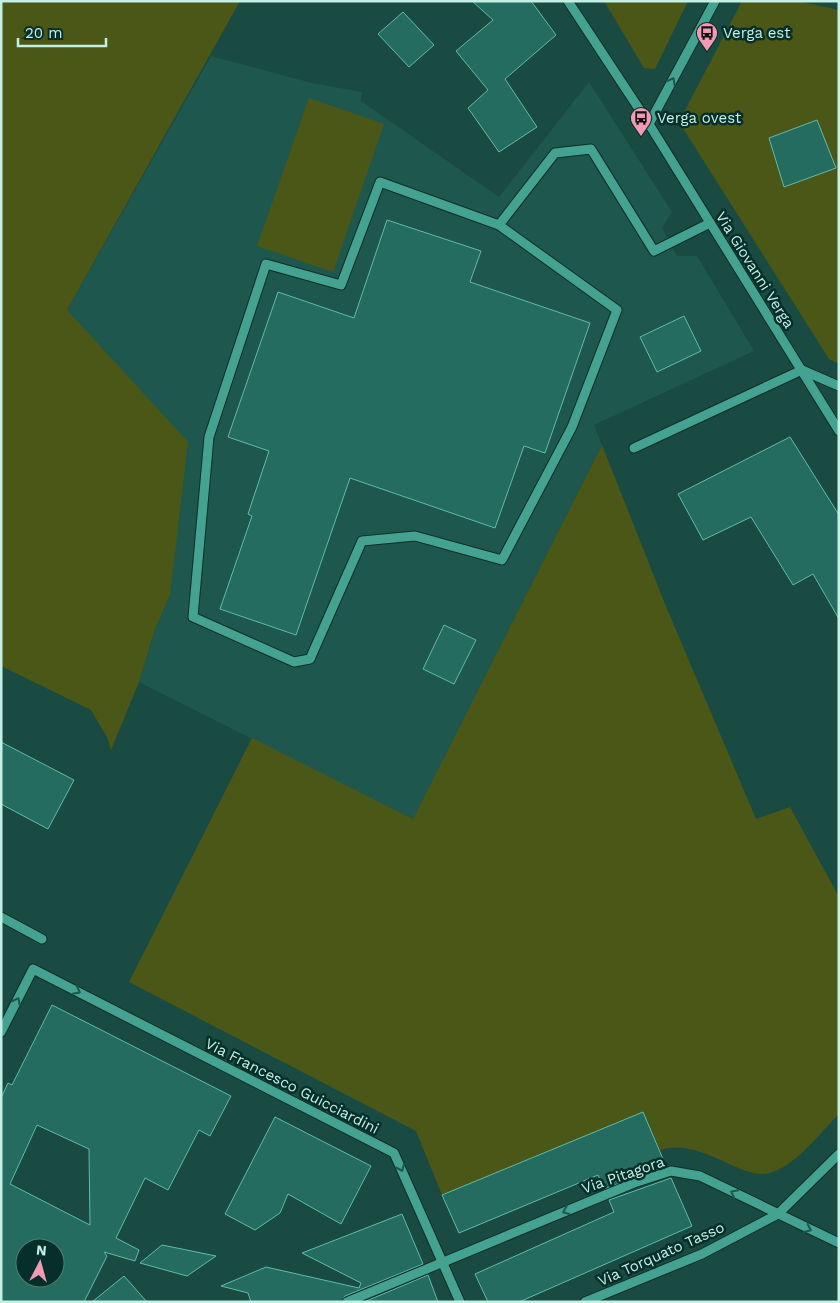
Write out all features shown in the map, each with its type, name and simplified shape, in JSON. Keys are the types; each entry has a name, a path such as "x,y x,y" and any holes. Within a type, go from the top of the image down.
{"street":[{"name":"Via Giovanni Verga","path":"568,1 649,124 839,431"},
{"path":"649,124 715,1"},
{"path":"499,224 555,154 590,149 654,250 710,223"},
{"path":"380,182 499,224 617,310 572,427 502,560 415,536 362,541 310,659 294,662 193,617 209,437 266,264 341,285 380,182"},
{"path":"634,448 802,370 839,386"},
{"path":"1,917 42,939"},
{"name":"Via Francesco Guicciardini","path":"1,1032 34,969 394,1153 460,1302"},
{"name":"Via Torquato Tasso","path":"586,1302 702,1254 778,1214 839,1154"},
{"name":"Via Pitagora","path":"347,1302 634,1183 671,1171 700,1176 839,1243"}],"shaded area":[{"path":"211,56 312,83 362,92 361,101 499,197 589,82 672,212 662,228 677,256 697,256 754,351 594,425 602,445 413,820 139,682 155,629 170,595 67,310"}],"green space":[{"path":"1,1 240,1 67,310 188,442 170,595 155,629 139,682 111,750 107,737 91,710 1,666"},
{"path":"604,1 688,1 655,69 644,68"},
{"path":"742,1 797,1 839,10 839,364 829,359 679,122"},
{"path":"309,98 384,124 333,272 257,246"},
{"path":"602,445 665,604 756,819 790,807 839,897 839,1114 800,1155 773,1172 762,1174 749,1172 691,1149 676,1147 660,1150 643,1112 442,1195 416,1131 129,982 252,738 413,819"}],"building":[{"path":"472,1 531,1 556,35 505,79 537,127 499,152 468,108 488,90 456,51 493,20"},
{"path":"403,12 434,45 409,67 378,34"},
{"path":"817,120 836,168 784,187 769,138"},
{"path":"387,220 481,251 470,282 590,323 545,453 524,446 495,528 350,478 296,635 220,609 252,516 248,514 269,451 228,437 278,292 354,318"},
{"path":"684,316 701,351 657,372 640,337"},
{"path":"790,437 839,515 839,619 813,574 793,585 751,517 703,540 678,494"},
{"path":"444,625 476,640 454,684 423,669"},
{"path":"1,742 74,780 48,829 1,804"},
{"path":"52,1005 231,1096 210,1136 199,1130 168,1190 145,1178 116,1238 139,1250 135,1261 104,1252 107,1256 84,1302 1,1302 1,1098 8,1083 12,1085","holes":["37,1125 89,1149 90,1225 10,1184"]},
{"path":"643,1112 666,1166 604,1189 598,1175 459,1233 442,1195"},
{"path":"275,1117 371,1166 341,1224 288,1194 280,1213 255,1230 225,1214"},
{"path":"671,1178 692,1226 519,1302 488,1302 475,1274 614,1212 609,1200"},
{"path":"402,1214 423,1264 345,1296 341,1302 251,1302 248,1293 221,1286 266,1267 359,1288 361,1283 302,1253"},
{"path":"162,1245 216,1256 187,1276 140,1263"},
{"path":"428,1275 438,1302 364,1302"},
{"path":"124,1276 147,1302 92,1302"}],"place":[{"name":"Verga est","path":"707,52"},
{"name":"Verga ovest","path":"641,137"}]}
